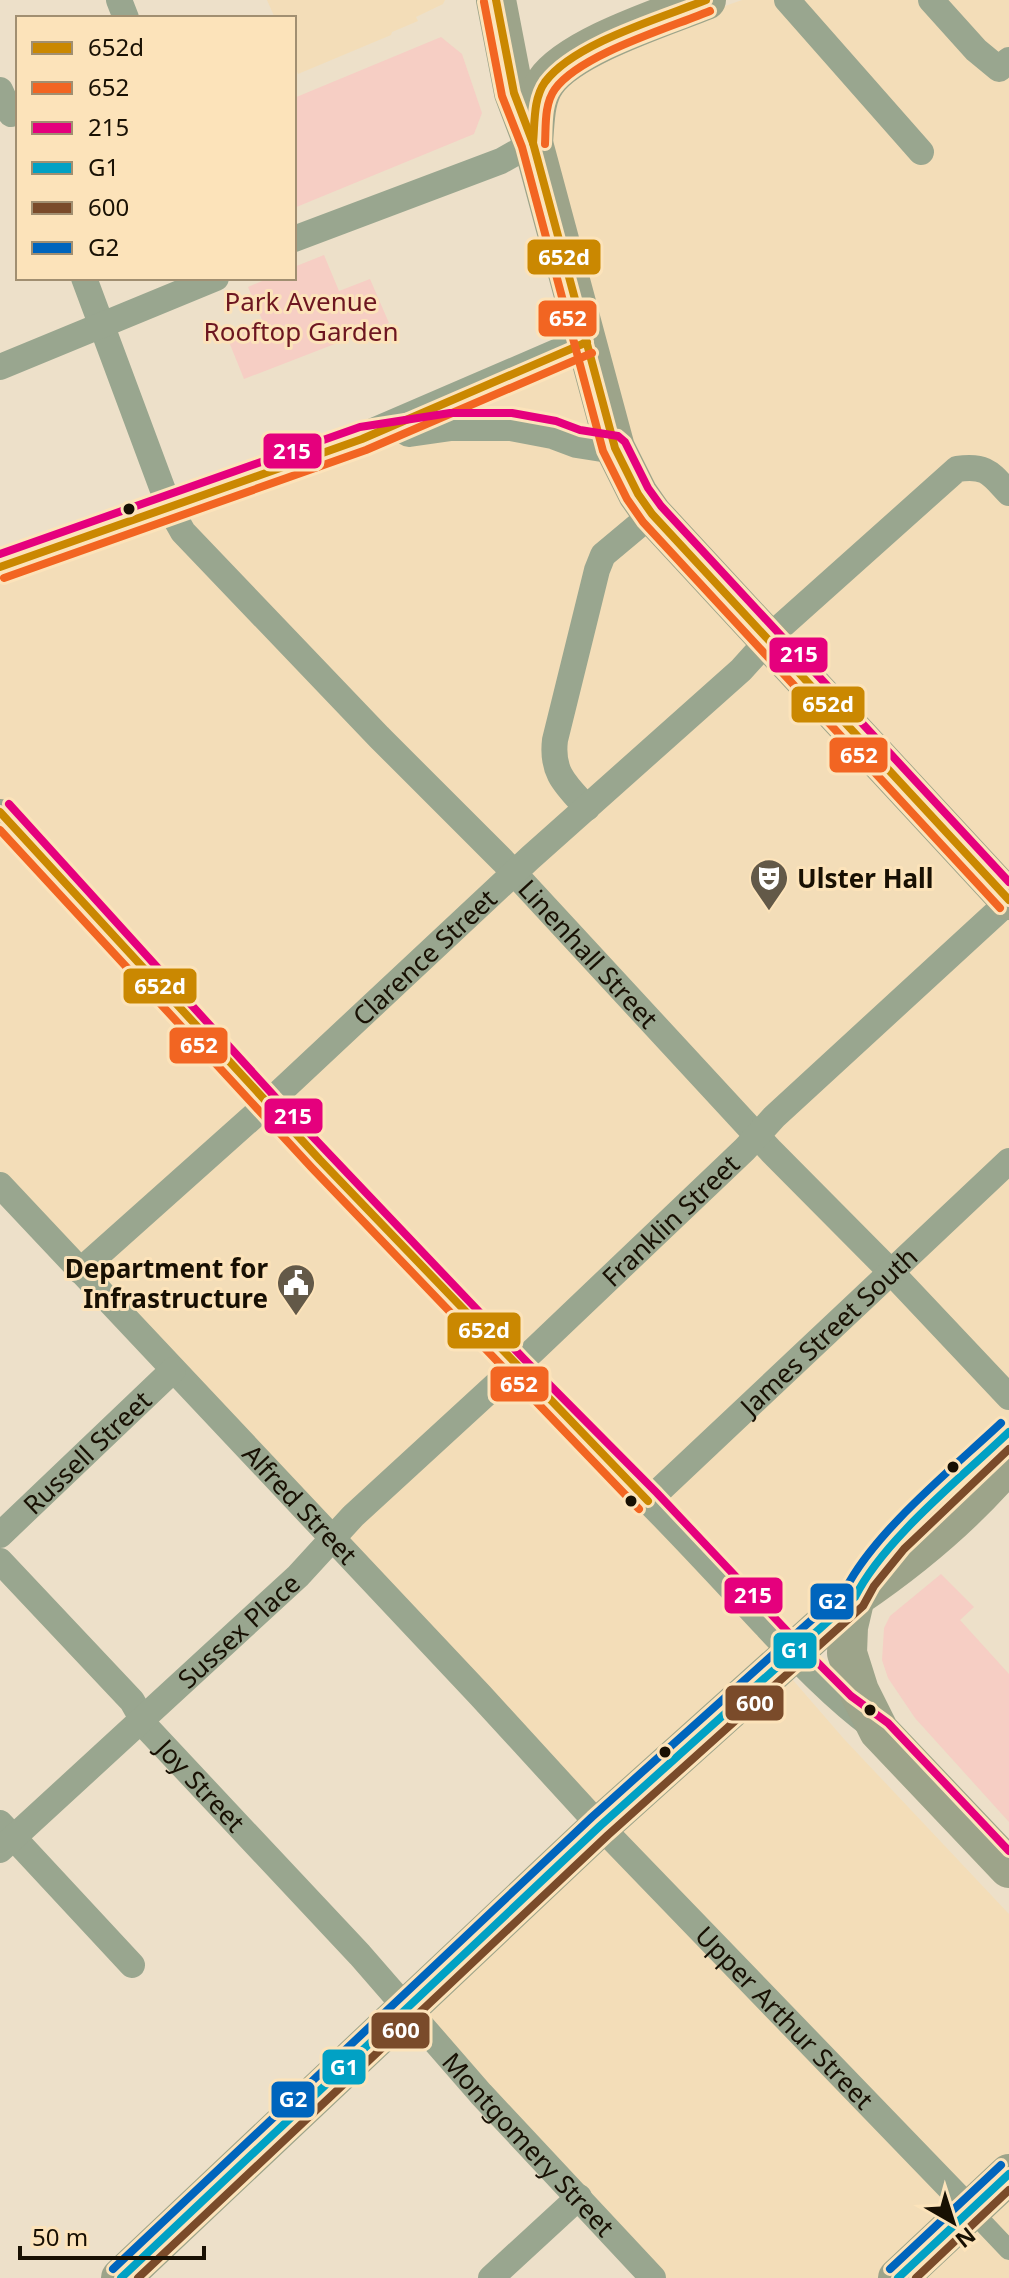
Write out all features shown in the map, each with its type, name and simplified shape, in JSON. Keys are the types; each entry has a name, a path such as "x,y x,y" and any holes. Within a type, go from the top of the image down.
{"main road":[{"path":"533,143 536,103 545,83 557,70 590,48 706,0"},
{"path":"499,10 516,35 538,49 565,52 590,48"},
{"path":"499,10 511,79 533,143 615,448 638,494 652,514 768,642 1009,901"},
{"path":"121,2278 600,1826 855,1597 902,1565 1009,1462"},
{"path":"855,1597 848,1627 847,1653 859,1691 879,1731 1009,1868"},
{"path":"898,2278 1009,2174"}],"street":[{"path":"787,0 921,152"},
{"path":"931,0 976,50 1004,65"},
{"path":"0,90 11,114"},
{"path":"296,238 501,161 533,143"},
{"name":"Linenhall Street","path":"85,280 170,509 183,532 514,873 758,1136 1009,1397"},
{"path":"0,367 211,280"},
{"path":"0,567 362,439 587,342"},
{"path":"362,439 451,425 511,425 615,448"},
{"name":"Clarence Street","path":"80,1271 266,1105 514,873 741,670 778,629 957,469 976,466 988,470 1009,493"},
{"path":"587,808 558,775 552,758 555,740 603,555 652,514"},
{"path":"0,812 266,1105 515,1367 648,1501 793,1655 843,1705 879,1731"},
{"name":"Franklin Street","path":"332,1538 758,1136 774,1117 1009,901"},
{"name":"James Street South","path":"648,1501 1009,1161"},
{"name":"Alfred Street","path":"0,1185 600,1826"},
{"name":"Russell Street","path":"0,1535 173,1370"},
{"name":"Sussex Place","path":"5,1837 141,1720 298,1576 332,1538"},
{"name":"Joy Street","path":"2,1567 132,1701 141,1720 360,1955 405,2009"},
{"name":"Upper Arthur Street","path":"600,1826 970,2209"},
{"path":"5,1837 132,1965"},
{"name":"Montgomery Street","path":"405,2009 653,2278"},
{"path":"491,2278 579,2197"},
{"path":"970,2209 1009,2250"}],"shaded area":[{"path":"267,0 445,0 443,4 416,17 418,21 391,35 298,74 296,16 274,16"},
{"path":"742,0 1009,0 1009,1461 786,1672 844,1739 1009,1914 1009,2278 657,2278 416,2011 607,1831 0,1181 0,565 566,351 536,103 599,51"}],"green space":[{"path":"441,37 462,54 482,113 474,134 296,207 296,97"},
{"name":"Park Avenue Rooftop Garden","path":"324,255 339,291 370,279 389,323 244,379 227,337 263,322 248,287 264,280 296,280 296,266"},
{"path":"941,1574 974,1607 960,1620 1009,1674 1009,1822 915,1718 888,1678 882,1660 884,1628 890,1616"}],"transit line":[{"name":"652d","path":"496,0 514,93 533,143 615,448 638,494 652,514 1009,900"},
{"name":"652d","path":"533,143 538,96 545,82 558,68 576,55 620,33 706,0"},
{"name":"652","path":"484,2 502,96 522,147 603,451 627,499 643,522 1000,908"},
{"name":"652","path":"545,144 549,102 555,89 567,76 605,53 710,11"},
{"name":"652d","path":"0,567 362,439 587,342"},
{"name":"652","path":"4,578 366,450 592,353"},
{"name":"215","path":"0,554 360,427 450,413 512,413 618,436 625,442 648,488 661,506 1009,882"},
{"name":"215","path":"9,804 275,1097 524,1359 657,1493 802,1647 851,1696 888,1723 1009,1851"},
{"name":"652d","path":"0,812 320,1160 648,1501"},
{"name":"652","path":"0,830 312,1168 639,1509"},
{"name":"G2","path":"113,2269 592,1817 845,1590 875,1545 895,1523 1001,1423"},
{"name":"G1","path":"121,2278 600,1826 855,1597 868,1575 904,1531 1009,1432"},
{"name":"600","path":"138,2278 608,1835 863,1606 874,1586 904,1549 1009,1449"},
{"name":"G2","path":"890,2269 1001,2165"},
{"name":"G1","path":"898,2278 1009,2174"},
{"name":"600","path":"916,2278 1009,2190"}],"place":[{"name":"Ulster Hall","path":"769,912"},
{"name":"Department for Infrastructure","path":"296,1317"}]}
